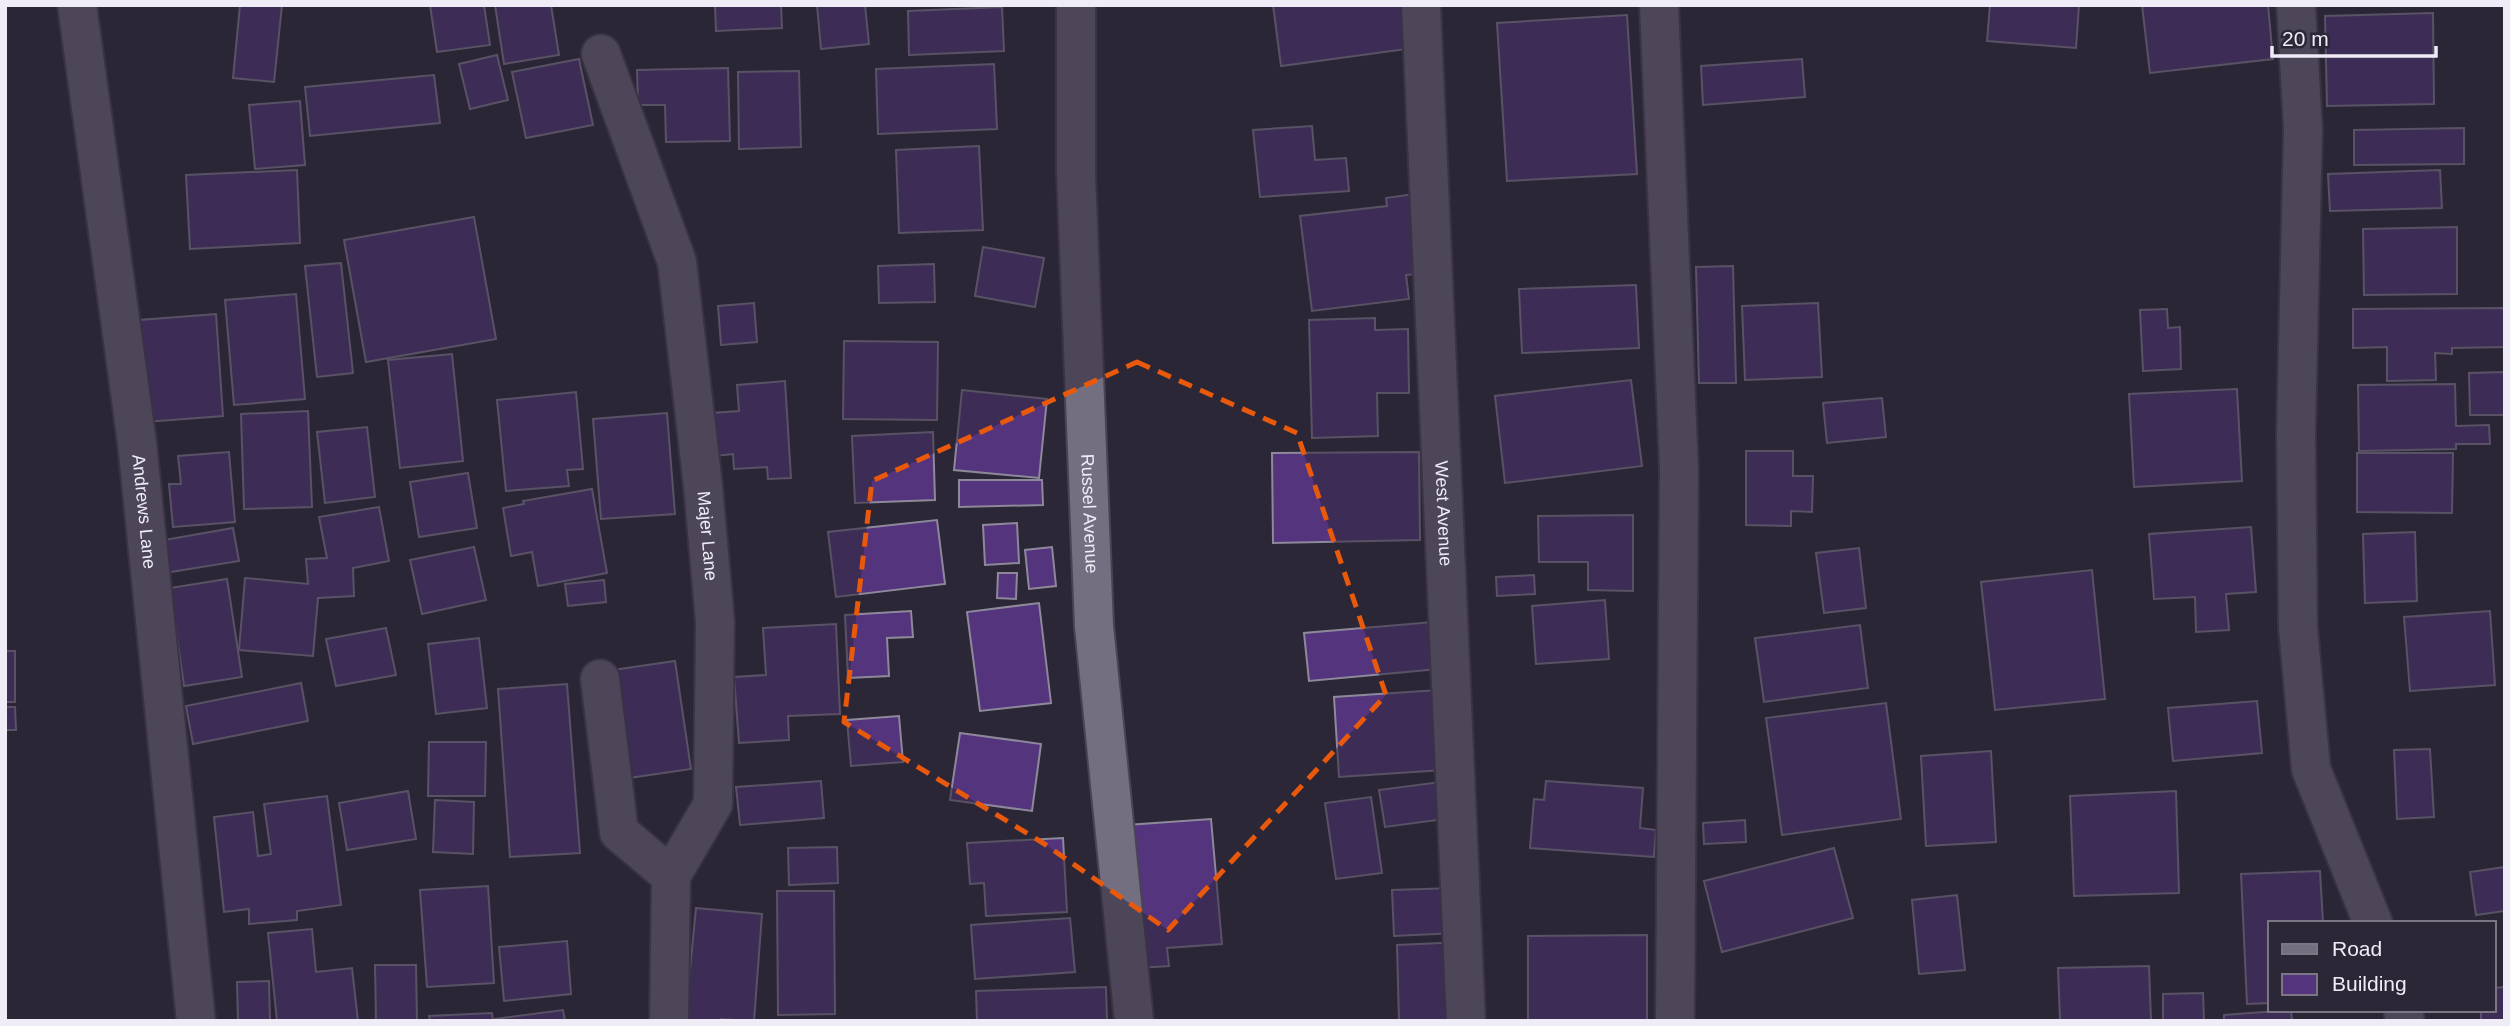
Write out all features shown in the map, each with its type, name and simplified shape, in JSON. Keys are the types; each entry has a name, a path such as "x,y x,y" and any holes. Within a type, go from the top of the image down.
{"street":[{"name":"Andrews Lane","path":"77,5 137,443 196,1021"},
{"name":"Russel Avenue","path":"1076,5 1076,174 1094,626 1134,1021"},
{"name":"West Avenue","path":"1421,5 1466,1021"},
{"path":"1659,5 1679,469 1675,1021"},
{"path":"2296,5 2303,130 2297,433 2298,628 2311,769 2372,921"},
{"name":"Majer Lane","path":"601,54 677,261 715,621 713,804 671,876 669,1021"},
{"path":"600,679 619,832 671,876"}],"highlighted area":[{"path":"1137,362 1297,433 1386,695 1168,930 1043,843 844,722 872,481"}],"building":[{"path":"240,5 282,5 274,82 233,78"},
{"path":"430,5 484,5 490,45 437,52"},
{"path":"495,5 551,5 559,55 504,64"},
{"path":"715,5 781,5 782,28 716,31"},
{"path":"817,5 865,5 869,44 821,49"},
{"path":"1273,5 1408,5 1414,48 1281,66"},
{"path":"1990,5 2079,5 2076,48 1987,41"},
{"path":"2142,5 2268,5 2273,59 2150,73"},
{"path":"1002,7 1004,51 909,55 908,11"},
{"path":"2433,13 2434,104 2327,106 2325,16"},
{"path":"1627,15 1637,174 1507,181 1497,23"},
{"path":"497,55 508,100 470,109 459,64"},
{"path":"579,59 593,125 526,138 512,72"},
{"path":"1802,59 1805,97 1703,105 1701,66"},
{"path":"994,64 997,129 878,134 876,69"},
{"path":"728,68 730,141 666,142 665,105 638,105 637,70"},
{"path":"799,71 801,147 739,149 738,72"},
{"path":"434,75 440,123 310,136 305,87"},
{"path":"300,101 305,165 255,169 249,105"},
{"path":"1312,126 1315,160 1346,158 1349,191 1260,197 1253,130"},
{"path":"2464,128 2464,164 2354,165 2354,130"},
{"path":"979,146 983,230 899,233 896,150"},
{"path":"297,170 300,243 190,249 186,175"},
{"path":"2440,170 2442,208 2330,211 2328,174"},
{"path":"1421,193 1431,272 1406,275 1409,299 1312,311 1300,216 1387,206 1386,198"},
{"path":"474,217 496,339 366,362 344,240"},
{"path":"2457,227 2457,294 2364,295 2363,229"},
{"path":"983,247 1044,258 1035,307 975,296"},
{"path":"341,263 353,373 317,377 305,266"},
{"path":"934,264 935,302 879,303 878,266"},
{"path":"1733,266 1736,383 1699,383 1696,267"},
{"path":"1636,285 1639,348 1522,353 1519,289"},
{"path":"296,294 305,399 234,405 225,300"},
{"path":"754,303 757,342 721,345 718,306"},
{"path":"1818,303 1822,377 1745,380 1742,306"},
{"path":"2505,308 2505,347 2452,348 2452,354 2435,353 2436,380 2387,381 2387,347 2353,348 2353,309"},
{"path":"2167,309 2168,328 2180,327 2181,369 2143,371 2140,310"},
{"path":"216,314 223,416 146,422 139,320"},
{"path":"1375,318 1375,330 1408,329 1409,393 1377,393 1378,436 1312,438 1309,320"},
{"path":"844,341 938,342 937,420 843,419"},
{"path":"452,354 463,461 400,468 388,360"},
{"path":"2505,372 2505,415 2470,415 2469,373"},
{"path":"1631,380 1642,466 1505,483 1495,396"},
{"path":"785,381 791,478 768,479 767,467 734,469 733,454 715,456 712,413 739,411 737,385"},
{"path":"2455,384 2456,426 2489,425 2490,444 2456,444 2456,449 2359,451 2358,385"},
{"path":"2237,389 2242,481 2134,487 2129,394"},
{"path":"962,390 1047,399 1039,478 954,470"},
{"path":"576,392 583,469 567,470 569,486 506,491 497,400"},
{"path":"1882,398 1886,437 1827,443 1823,403"},
{"path":"308,411 312,507 244,509 241,414"},
{"path":"667,413 675,514 601,519 593,419"},
{"path":"367,427 375,497 325,503 317,432"},
{"path":"933,432 935,500 855,503 852,436"},
{"path":"1746,451 1793,451 1793,476 1813,476 1812,512 1791,511 1791,526 1746,525"},
{"path":"229,452 235,522 173,527 169,484 181,484 178,456"},
{"path":"1419,452 1420,540 1273,543 1272,453"},
{"path":"2357,453 2453,453 2452,513 2357,512"},
{"path":"468,473 477,528 419,537 410,482"},
{"path":"959,480 1042,480 1043,505 959,507"},
{"path":"592,489 607,573 538,586 532,552 511,556 503,508 524,504 523,501"},
{"path":"379,507 389,561 353,568 354,596 318,598 313,656 239,650 245,578 308,584 306,559 327,558 319,517"},
{"path":"1633,515 1633,591 1588,590 1588,562 1539,562 1538,516"},
{"path":"937,520 945,584 836,597 828,532"},
{"path":"1017,523 1019,563 985,565 983,525"},
{"path":"2251,527 2256,592 2226,594 2229,630 2196,632 2195,597 2154,599 2149,534"},
{"path":"233,528 239,561 158,574 153,542"},
{"path":"2415,532 2417,601 2365,603 2363,534"},
{"path":"474,547 486,600 422,614 410,560"},
{"path":"1052,547 1056,586 1029,589 1025,550"},
{"path":"1859,548 1866,608 1824,613 1816,553"},
{"path":"2092,570 2105,699 1995,710 1981,582"},
{"path":"998,573 1017,573 1016,599 997,598"},
{"path":"1534,575 1535,594 1497,596 1496,577"},
{"path":"227,579 242,677 184,686 170,588"},
{"path":"604,580 606,602 568,606 565,584"},
{"path":"1605,600 1609,659 1536,664 1532,606"},
{"path":"1039,603 1051,703 980,711 967,612"},
{"path":"911,611 913,637 887,638 889,676 848,678 845,615"},
{"path":"2490,611 2495,685 2410,691 2404,617"},
{"path":"1445,621 1449,668 1309,681 1304,633"},
{"path":"836,624 840,714 788,716 789,740 739,743 734,677 766,675 763,628"},
{"path":"1860,625 1868,688 1764,702 1755,638"},
{"path":"386,628 396,675 336,686 326,639"},
{"path":"479,638 487,708 436,714 428,644"},
{"path":"5,651 15,651 15,702 5,702"},
{"path":"675,661 691,769 615,780 599,672"},
{"path":"301,683 308,721 193,744 186,706"},
{"path":"567,684 580,853 510,857 498,689"},
{"path":"1438,690 1443,770 1339,777 1334,697"},
{"path":"2257,701 2262,753 2173,761 2168,708"},
{"path":"1886,703 1901,819 1782,835 1766,718"},
{"path":"5,707 15,707 16,730 5,730"},
{"path":"899,716 903,762 851,766 847,720"},
{"path":"960,733 1041,744 1032,811 950,800"},
{"path":"429,742 486,742 485,796 428,796"},
{"path":"2430,749 2434,817 2397,819 2394,750"},
{"path":"1991,751 1996,842 1926,846 1921,756"},
{"path":"821,781 824,818 740,825 736,787"},
{"path":"1546,781 1643,788 1640,828 1656,830 1654,857 1530,848 1534,799 1544,800"},
{"path":"1440,782 1445,819 1385,827 1379,790"},
{"path":"408,791 416,839 347,850 339,803"},
{"path":"2176,791 2179,893 2074,896 2070,796"},
{"path":"327,796 341,905 297,911 297,920 249,924 249,909 224,912 214,817 253,812 258,856 271,854 264,804"},
{"path":"1371,797 1382,873 1336,879 1325,803"},
{"path":"435,800 474,802 473,854 433,852"},
{"path":"1211,819 1222,944 1167,948 1169,966 1138,968 1127,825"},
{"path":"1745,820 1746,842 1704,844 1703,823"},
{"path":"1063,838 1067,912 986,916 984,883 970,884 967,843"},
{"path":"837,847 838,883 789,885 788,848"},
{"path":"1834,848 1853,918 1722,952 1704,881"},
{"path":"2505,867 2505,911 2476,915 2470,872"},
{"path":"2320,871 2323,921 2268,921 2268,1003 2247,1004 2241,874"},
{"path":"488,886 494,983 427,987 420,890"},
{"path":"1454,888 1456,933 1394,936 1392,890"},
{"path":"777,891 834,891 835,1014 778,1015"},
{"path":"1957,895 1965,970 1919,974 1912,900"},
{"path":"696,908 762,914 754,1021 685,1021"},
{"path":"1070,918 1075,972 975,979 971,925"},
{"path":"312,929 316,972 352,968 358,1021 277,1021 268,933"},
{"path":"1647,935 1647,1021 1528,1021 1528,936"},
{"path":"567,941 571,994 504,1001 499,947"},
{"path":"1462,942 1465,1021 1399,1021 1397,945"},
{"path":"375,965 416,965 417,1021 376,1021"},
{"path":"2149,966 2151,1021 2060,1021 2058,968"},
{"path":"269,981 270,1021 238,1021 237,982"},
{"path":"1106,987 1107,1021 977,1021 976,991"},
{"path":"2505,987 2505,1021 2481,1021 2481,1012 2496,1012 2496,988"},
{"path":"2203,993 2204,1021 2163,1021 2163,994"},
{"path":"563,1010 565,1021 494,1019"},
{"path":"2291,1012 2292,1021 2224,1021 2224,1015"},
{"path":"492,1013 493,1021 430,1021 429,1016"}]}
